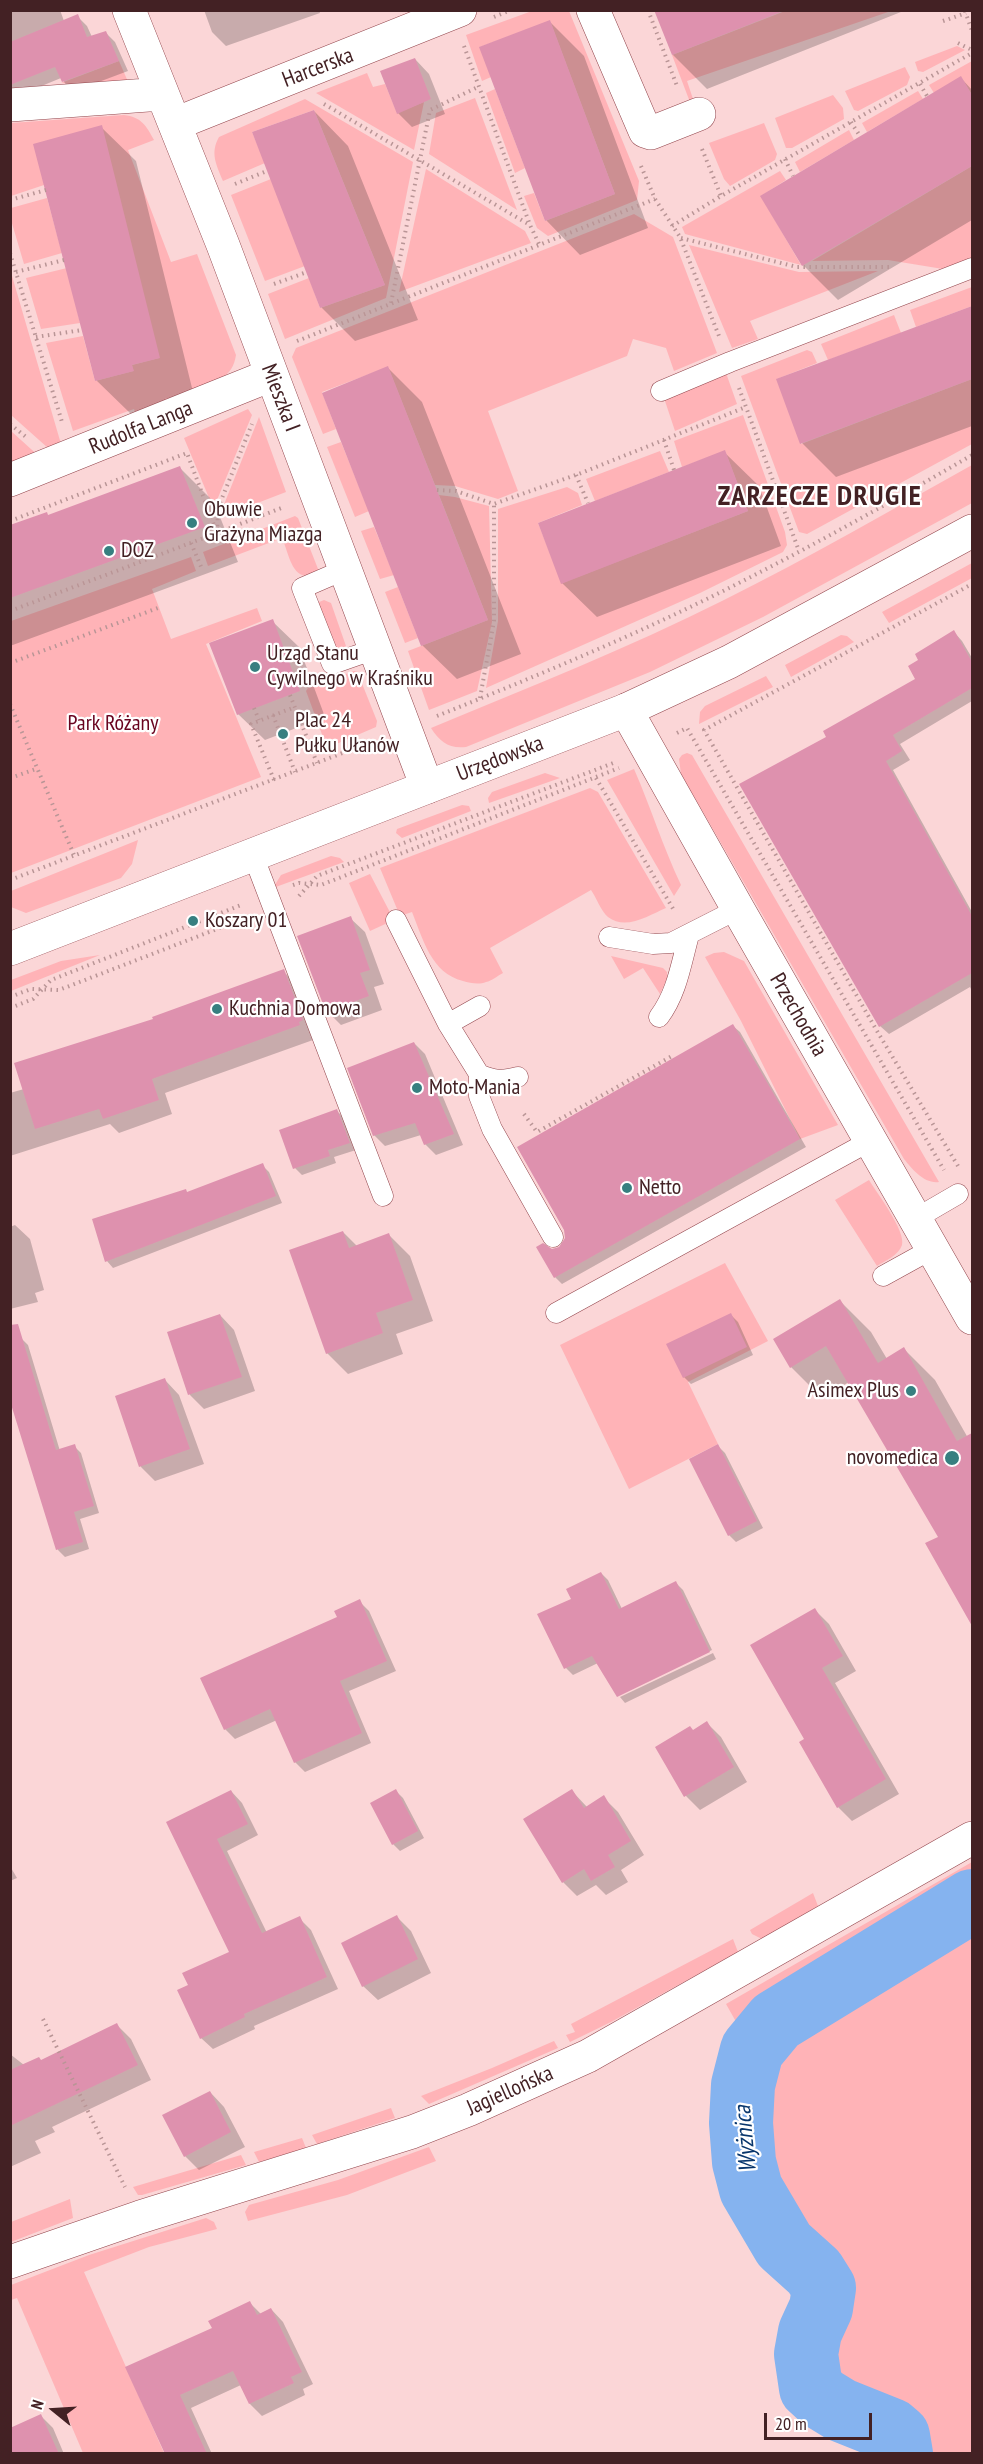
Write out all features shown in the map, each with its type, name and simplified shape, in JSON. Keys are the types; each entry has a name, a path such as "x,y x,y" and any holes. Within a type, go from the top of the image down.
{"street":[{"name":"Mieszka I","path":"129,10 346,569 427,788"},
{"path":"593,10 645,131 651,133 699,114"},
{"name":"Harcerska","path":"175,124 457,12"},
{"path":"10,105 140,98 162,94"},
{"name":"Rudolfa Langa","path":"10,480 271,375"},
{"name":"Urzędowska","path":"10,949 626,710 729,662 972,531"},
{"name":"Przechodnia","path":"626,710 635,757 738,909 972,1318"},
{"name":"Jagiellońska","path":"10,2262 140,2217 412,2132 468,2110 588,2056 972,1838"}],"lane":[{"path":"661,392 730,362 972,268"},
{"path":"346,569 302,588 332,664 375,649"},
{"path":"253,855 383,1196"},
{"path":"609,937 661,944 671,943 738,909"},
{"path":"396,920 448,1024 479,1074 479,1096 492,1129 553,1237"},
{"path":"659,1017 668,1006 677,982 688,935"},
{"path":"448,1024 480,1006"},
{"path":"479,1074 490,1079 504,1081 518,1077"},
{"path":"556,1313 870,1141"},
{"path":"915,1219 958,1194"},
{"path":"883,1276 932,1249"}],"path":[{"path":"457,12 478,87 540,246"},
{"path":"943,21 965,12 972,31"},
{"path":"672,226 972,52 958,43"},
{"path":"920,84 927,96"},
{"path":"391,304 430,110 478,87"},
{"path":"323,102 530,225"},
{"path":"851,122 860,136"},
{"path":"637,156 655,199 680,237 730,362 799,551"},
{"path":"785,159 794,176"},
{"path":"229,187 267,171"},
{"path":"10,200 46,190"},
{"path":"293,343 655,199"},
{"path":"680,237 797,267 888,267 946,278"},
{"path":"10,253 63,426"},
{"path":"16,272 64,260"},
{"path":"268,286 307,272"},
{"path":"36,337 82,330"},
{"path":"437,490 456,491 494,504 576,475 746,407"},
{"path":"217,533 218,508 255,416"},
{"path":"664,441 674,470"},
{"path":"10,521 187,453 217,533"},
{"path":"444,714 599,649 724,590 972,455"},
{"path":"576,475 588,503"},
{"path":"480,698 494,621 494,504"},
{"path":"10,611 286,506"},
{"path":"191,543 202,569"},
{"path":"961,1170 877,1031 704,730 972,584"},
{"path":"10,663 158,608"},
{"path":"290,695 317,763"},
{"path":"10,704 74,855"},
{"path":"274,780 251,724 295,707"},
{"path":"254,708 259,720"},
{"path":"273,715 295,772"},
{"path":"687,728 958,1194"},
{"path":"10,880 380,740"},
{"path":"10,997 32,989 59,990 271,901 299,883 321,885 596,778 635,757"},
{"path":"10,1008 33,999 51,980 271,901 298,898 317,876 635,757"},
{"path":"10,778 36,769"},
{"path":"596,778 688,935"},
{"path":"524,1114 537,1132 672,1056"},
{"path":"43,2019 140,2217"}],"green space":[{"path":"532,11 569,11 639,181 637,200 548,236 537,228 524,196 534,193 545,221 615,194 550,21 480,47 491,77 482,81 466,35"},
{"path":"785,11 891,11 687,81 696,108 693,110 672,55"},
{"path":"957,46 965,50 923,72 918,71 915,62"},
{"path":"119,61 129,84 115,89 61,83"},
{"path":"972,61 972,95 961,77 934,93 929,85"},
{"path":"905,67 910,77 907,85 858,111 854,110 845,91"},
{"path":"367,73 373,87 385,84 397,113 424,102 414,150 316,93"},
{"path":"495,89 525,168 515,173 486,93"},
{"path":"918,91 923,99 867,132 862,123"},
{"path":"833,95 843,108 844,119 792,148 786,148 775,118"},
{"path":"475,98 517,210 429,154 436,113"},
{"path":"305,99 413,162 386,298 285,339 268,294 309,278 320,308 385,285 314,110 252,132 265,163 223,181 214,153 219,137"},
{"path":"124,115 142,123 154,140 128,150 171,262 197,254 236,355 231,369 220,379 136,415 134,409 73,431 46,343 83,336 95,381 133,371 132,365 159,358 44,185 11,196 11,123"},
{"path":"764,123 777,154 775,160 730,186 724,179 709,143"},
{"path":"849,130 854,140 800,172 795,162"},
{"path":"972,166 972,258 943,269 888,260 812,261"},
{"path":"426,169 525,231 531,243 399,292"},
{"path":"780,171 786,180 761,196 801,265 685,234 682,227"},
{"path":"271,179 305,266 265,281 231,195"},
{"path":"47,198 62,253 24,264 11,220 11,208"},
{"path":"634,214 673,237 717,353 674,371 666,348 633,339 627,356 488,411 518,491 498,499 455,486 435,485 388,367 322,392 336,429 323,434 292,357 296,348"},
{"path":"689,245 799,272 878,271 750,321 758,339 732,348"},
{"path":"67,268 80,323 41,329 26,278"},
{"path":"10,269 61,444 48,448 11,415"},
{"path":"972,287 972,306 916,327 910,310"},
{"path":"894,315 901,333 828,360 821,344"},
{"path":"807,350 812,352 817,363 777,379 801,444 972,379 972,444 807,534 799,532 741,376"},
{"path":"726,373 737,404 675,431 664,398"},
{"path":"248,409 252,415 215,505 212,505 184,438"},
{"path":"743,415 785,532 787,545 783,552 700,593 486,688 498,621 498,509 567,487 578,493 582,505 538,523 562,583 748,511 725,451 682,467 674,441"},
{"path":"259,417 286,492 221,517 223,507"},
{"path":"11,431 42,459 11,471"},
{"path":"341,442 369,511 355,517 327,447"},
{"path":"660,451 669,472 595,501 586,479"},
{"path":"972,465 972,503 763,617 650,672 466,747 446,744 431,728 579,667 688,618 818,551"},
{"path":"439,495 489,506 492,622 477,691 429,710 408,651 488,620"},
{"path":"295,516 298,518 320,574 304,576 298,573 282,538 208,566 203,552"},
{"path":"374,527 394,575 380,579 361,531"},
{"name":"Park Różany","path":"191,557 196,571 152,589 171,639 257,608 262,621 206,644 261,777 11,873 11,621"},
{"path":"972,563 972,578 889,623 882,612"},
{"path":"398,587 418,638 405,643 385,592"},
{"path":"324,600 331,603 346,646 343,652 335,655 317,603"},
{"path":"841,635 847,636 854,642 791,677 785,665"},
{"path":"357,671 377,721 376,727 327,748 306,691 308,688"},
{"path":"766,676 773,687 699,724 700,712 705,706"},
{"path":"687,753 692,755 939,1182 923,1178 904,1159 681,774 679,759"},
{"path":"634,769 681,885 674,896 607,780"},
{"path":"545,773 560,778 489,803 488,798 492,792"},
{"path":"590,788 598,792 666,908 630,922 615,921 605,914 591,890 490,948 503,973 492,980 472,983 452,977 443,971 430,954 412,912 400,916 380,868"},
{"path":"462,805 469,806 471,811 402,838 396,833 397,829"},
{"path":"138,840 132,864 121,878 26,913 11,907 11,891"},
{"path":"331,856 340,858 344,862 273,888 281,875"},
{"path":"370,874 394,920 370,931 349,883"},
{"path":"724,952 744,961 838,1125 800,1139 741,1021 705,957"},
{"path":"100,955 11,991 11,980 61,961"},
{"path":"611,956 663,968 667,972 667,979 660,994 643,968 624,979"},
{"path":"869,1180 895,1222 902,1239 898,1252 877,1266 835,1200"},
{"path":"725,1263 768,1341 688,1382 718,1444 629,1489 560,1345"},
{"path":"972,1862 972,2453 901,2453 898,2436 891,2430 836,2408 817,2395 810,2386 807,2343 822,2304 823,2287 816,2274 784,2244 769,2222 748,2175 741,2126 742,2101 752,2050 726,2004"},
{"path":"813,1893 818,1906 762,1939 752,1934 750,1930"},
{"path":"733,1939 738,1952 570,2042 566,2035 575,2032 571,2024"},
{"path":"554,2041 558,2048 429,2104 421,2096 492,2068"},
{"path":"391,2108 395,2118 317,2144 312,2135"},
{"path":"302,2138 306,2148 259,2162 254,2152"},
{"path":"429,2147 436,2161 347,2195 248,2221 245,2212 249,2205 338,2180"},
{"path":"241,2155 246,2165 142,2195 138,2195 133,2187"},
{"path":"70,2199 73,2218 11,2242 11,2222"},
{"path":"206,2218 214,2222 217,2229 149,2247 84,2272 164,2453 83,2453 17,2298 11,2300 11,2285 89,2255"}],"building":[{"path":"654,10 781,10 781,12 672,55"},
{"path":"78,14 87,37 106,31 119,61 62,82 55,67 10,85 10,42"},
{"path":"550,20 615,194 545,221 479,47"},
{"path":"415,58 431,99 397,114 380,71"},
{"path":"961,76 972,95 972,166 802,266 760,196"},
{"path":"314,110 385,285 320,308 252,132"},
{"path":"102,125 160,358 132,365 134,371 95,381 33,144"},
{"path":"972,306 972,379 800,444 776,379"},
{"path":"388,366 488,620 421,646 322,393"},
{"path":"725,450 748,511 561,584 538,523"},
{"path":"180,466 205,527 10,598 10,525 47,512 48,515"},
{"path":"273,619 300,691 237,715 209,643"},
{"path":"954,630 972,662 972,688 893,735 902,751 886,761 972,916 972,973 879,1027 739,784 826,737 823,731 915,679 908,666 918,660 915,654"},
{"path":"351,916 370,970 360,973 369,996 326,1012 297,936"},
{"path":"284,969 303,1020 299,1022 300,1025 152,1079 159,1100 103,1119 99,1109 35,1129 14,1063 153,1019 152,1017"},
{"name":"Netto","path":"733,1024 800,1139 554,1278 536,1247 543,1243 552,1249 559,1247 565,1238 564,1230 517,1147"},
{"path":"414,1042 454,1134 424,1145 415,1123 373,1136 347,1068"},
{"path":"337,1109 350,1143 328,1150 330,1156 293,1169 279,1130"},
{"path":"263,1163 276,1196 105,1262 92,1219 186,1189 187,1192"},
{"path":"343,1231 349,1248 389,1233 413,1300 376,1313 383,1333 326,1354 289,1250"},
{"path":"840,1299 878,1363 904,1347 957,1441 972,1433 972,1626 925,1543 938,1537 826,1346 790,1368 773,1339"},
{"path":"731,1313 747,1347 683,1378 666,1344"},
{"path":"220,1314 242,1377 188,1395 167,1332"},
{"path":"18,1324 56,1450 75,1444 94,1506 74,1512 83,1542 56,1550 10,1401 10,1325"},
{"path":"165,1378 190,1449 139,1467 115,1396"},
{"path":"718,1444 757,1521 728,1536 689,1459"},
{"path":"601,1572 619,1609 676,1581 710,1652 617,1697 592,1656 564,1669 537,1614 571,1599 566,1589"},
{"path":"360,1599 387,1661 340,1681 362,1733 294,1763 270,1709 224,1730 200,1678 337,1617 334,1611"},
{"path":"815,1608 843,1656 822,1668 886,1779 837,1808 799,1742 804,1739 750,1645"},
{"path":"707,1721 734,1767 684,1797 655,1747 690,1726 693,1730"},
{"path":"396,1789 418,1831 392,1845 370,1803"},
{"path":"572,1789 584,1808 604,1795 631,1841 608,1855 615,1867 591,1881 584,1869 562,1883 523,1819"},
{"path":"231,1790 248,1824 217,1839 262,1933 300,1916 327,1977 244,2014 245,2017 200,2039 177,1990 188,1985 182,1973 229,1952 166,1822"},
{"path":"397,1915 418,1959 362,1987 341,1943"},
{"path":"117,2023 138,2065 10,2126 10,2070 39,2057 41,2060"},
{"path":"210,2091 231,2132 184,2157 162,2115"},
{"path":"250,2301 257,2315 271,2308 302,2372 291,2377 294,2383 249,2404 233,2371 180,2395 207,2454 165,2454 125,2367 212,2328 208,2321"},
{"path":"41,2414 59,2454 10,2454 10,2428"}],"waterway":[{"name":"Wyżnica","path":"901,2454 898,2436 891,2430 841,2410 811,2388 806,2354 810,2332 821,2308 824,2288 814,2272 784,2245 751,2189 744,2162 741,2123 743,2085 752,2050 776,2021 972,1901"}],"place":[{"name":"Obuwie Grażyna Miazga","path":"192,523"},
{"name":"DOZ","path":"109,551"},
{"name":"Urząd Stanu Cywilnego w Kraśniku","path":"255,667"},
{"name":"Plac 24 Pułku Ułanów","path":"283,734"},
{"name":"Koszary 01","path":"193,921"},
{"name":"Kuchnia Domowa","path":"217,1009"},
{"name":"Moto-Mania","path":"417,1088"},
{"name":"Netto","path":"627,1188"},
{"name":"Asimex Plus","path":"911,1391"},
{"name":"novomedica","path":"952,1458"}],"district":[{"name":"ZARZECZE DRUGIE","path":"820,497"}]}
